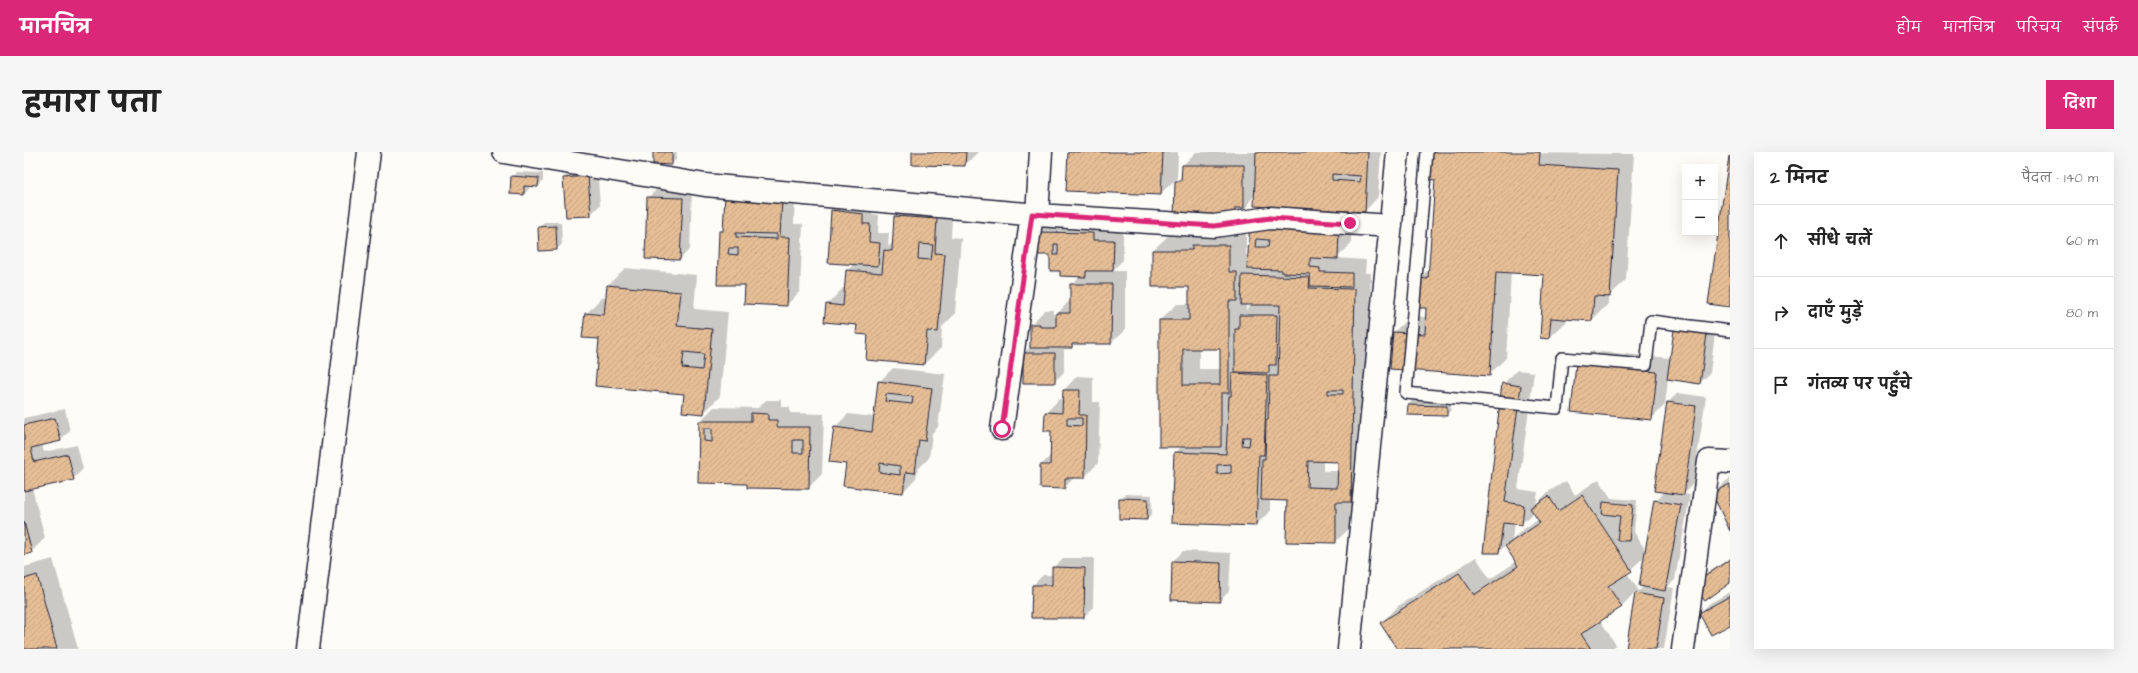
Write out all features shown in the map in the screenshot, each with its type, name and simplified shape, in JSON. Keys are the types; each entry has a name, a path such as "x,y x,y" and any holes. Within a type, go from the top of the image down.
{"street":[{"path":"308,649 369,152"},
{"path":"504,152 705,184 1035,215 1214,226 1270,218 1391,226"},
{"path":"1002,429 1035,215 1041,152"},
{"path":"1349,649 1398,152"},
{"path":"1683,649 1709,461 1730,462"}],"lane":[{"path":"1427,152 1406,393 1557,408 1562,358 1646,365 1651,321 1730,331"}],"building":[{"path":"653,152 672,152 672,165 653,164"},
{"path":"912,152 966,152 965,166 912,165"},
{"path":"1068,152 1163,152 1161,195 1066,191"},
{"path":"1256,152 1368,152 1365,212 1254,206","holes":["1332,174 1361,176 1360,182 1332,180"]},
{"path":"1428,152 1540,152 1539,165 1618,170 1610,297 1594,296 1592,321 1551,318 1549,339 1540,338 1544,275 1496,272 1490,376 1390,369 1393,332 1425,334 1426,308 1417,308 1418,278 1428,279 1435,180 1426,179"},
{"path":"1729,156 1730,307 1708,304"},
{"path":"1182,165 1244,165 1244,208 1235,208 1235,220 1174,219 1175,181 1181,181"},
{"path":"511,176 539,178 538,187 524,186 524,195 510,194"},
{"path":"588,176 591,216 566,217 563,178"},
{"path":"725,195 782,198 780,237 790,237 787,306 744,304 745,285 717,285 719,231 723,231","holes":["736,233 777,234 777,239 736,237","729,248 738,248 738,255 728,254"]},
{"path":"647,197 683,198 680,260 645,259"},
{"path":"831,210 863,214 863,224 870,224 869,242 880,243 878,266 828,263"},
{"path":"894,216 937,219 935,253 945,254 938,332 927,331 924,365 866,360 868,335 856,334 857,325 824,322 826,304 843,306 846,270 882,273 884,250 892,251","holes":["919,244 933,245 931,260 918,259"]},
{"path":"1250,222 1339,230 1338,259 1310,258 1310,267 1320,268 1320,272 1352,273 1352,287 1310,286 1310,274 1282,273 1282,270 1247,269","holes":["1256,239 1269,240 1268,247 1255,247"]},
{"path":"556,226 557,250 539,251 538,227"},
{"path":"1036,232 1093,233 1093,240 1114,240 1113,271 1086,271 1086,277 1060,276 1060,271 1050,271 1050,255 1036,255","holes":["1054,244 1058,244 1058,255 1054,255"]},
{"path":"1192,245 1229,245 1229,272 1237,272 1237,301 1229,301 1229,393 1221,393 1221,447 1159,447 1159,320 1189,320 1189,287 1152,287 1152,250 1192,250","holes":["1183,349 1220,349 1220,385 1183,385"]},
{"path":"1242,275 1310,277 1309,288 1355,289 1351,502 1336,502 1336,543 1286,542 1287,501 1261,500 1262,459 1265,459 1266,420 1268,420 1269,376 1278,376 1280,305 1241,305","holes":["1328,390 1343,390 1343,394 1328,394","1308,461 1338,462 1337,488 1307,487"]},
{"path":"1070,284 1112,284 1111,344 1072,344 1072,348 1030,348 1030,324 1040,324 1040,327 1056,327 1056,313 1070,313"},
{"path":"607,285 681,292 677,326 712,329 704,414 682,412 684,394 595,386 599,339 582,338 585,313 604,315","holes":["684,352 704,354 702,370 682,368"]},
{"path":"1239,315 1277,315 1276,365 1269,365 1269,373 1235,372 1235,329 1239,329"},
{"path":"1674,330 1707,334 1700,384 1667,379"},
{"path":"1023,353 1055,353 1055,383 1023,383"},
{"path":"1576,364 1657,372 1652,420 1571,412"},
{"path":"1232,373 1267,375 1264,455 1259,455 1256,526 1171,523 1174,452 1226,454 1229,396 1231,396","holes":["1243,437 1250,437 1249,446 1242,445","1231,464 1231,473 1217,474 1217,465"]},
{"path":"878,381 932,388 925,441 919,440 915,473 906,472 903,493 843,486 846,464 829,462 834,427 872,432","holes":["886,394 913,397 912,404 885,401","880,463 900,466 900,475 879,472"]},
{"path":"1502,383 1521,386 1505,502 1524,505 1522,525 1503,523 1499,553 1483,553"},
{"path":"1063,390 1080,390 1079,415 1086,415 1085,478 1065,478 1065,489 1040,488 1040,465 1050,465 1051,431 1044,431 1045,412 1062,413","holes":["1067,418 1082,418 1082,426 1067,425"]},
{"path":"1667,402 1696,406 1684,495 1654,491"},
{"path":"1408,405 1447,406 1447,416 1407,415"},
{"path":"751,413 768,414 768,420 777,420 777,427 810,427 809,489 747,488 747,484 698,483 699,421 751,421","holes":["704,428 712,428 712,442 704,441","793,440 803,440 803,453 793,453"]},
{"path":"55,418 61,441 31,448 34,462 68,454 74,480 24,491 24,425"},
{"path":"1730,484 1730,531 1712,493"},
{"path":"1582,495 1632,571 1608,586 1622,607 1581,634 1591,649 1397,649 1380,623 1459,573 1474,595 1518,566 1505,546 1540,523 1530,508 1549,496 1558,511"},
{"path":"1119,498 1148,499 1147,520 1119,519"},
{"path":"1654,500 1681,505 1665,591 1639,586"},
{"path":"1603,502 1633,505 1629,541 1617,540 1620,516 1602,514"},
{"path":"24,522 32,553 24,555"},
{"path":"1730,559 1730,583 1705,601 1693,585"},
{"path":"1172,561 1221,563 1220,602 1171,600"},
{"path":"1052,567 1085,568 1084,618 1031,618 1032,585 1052,585"},
{"path":"37,575 57,649 24,649 24,579"},
{"path":"1635,593 1664,598 1656,649 1626,649"},
{"path":"1730,596 1730,625 1711,635 1699,613"}],"route":[{"path":"1002,429 1032,214 1214,226 1270,218 1350,223"}]}
